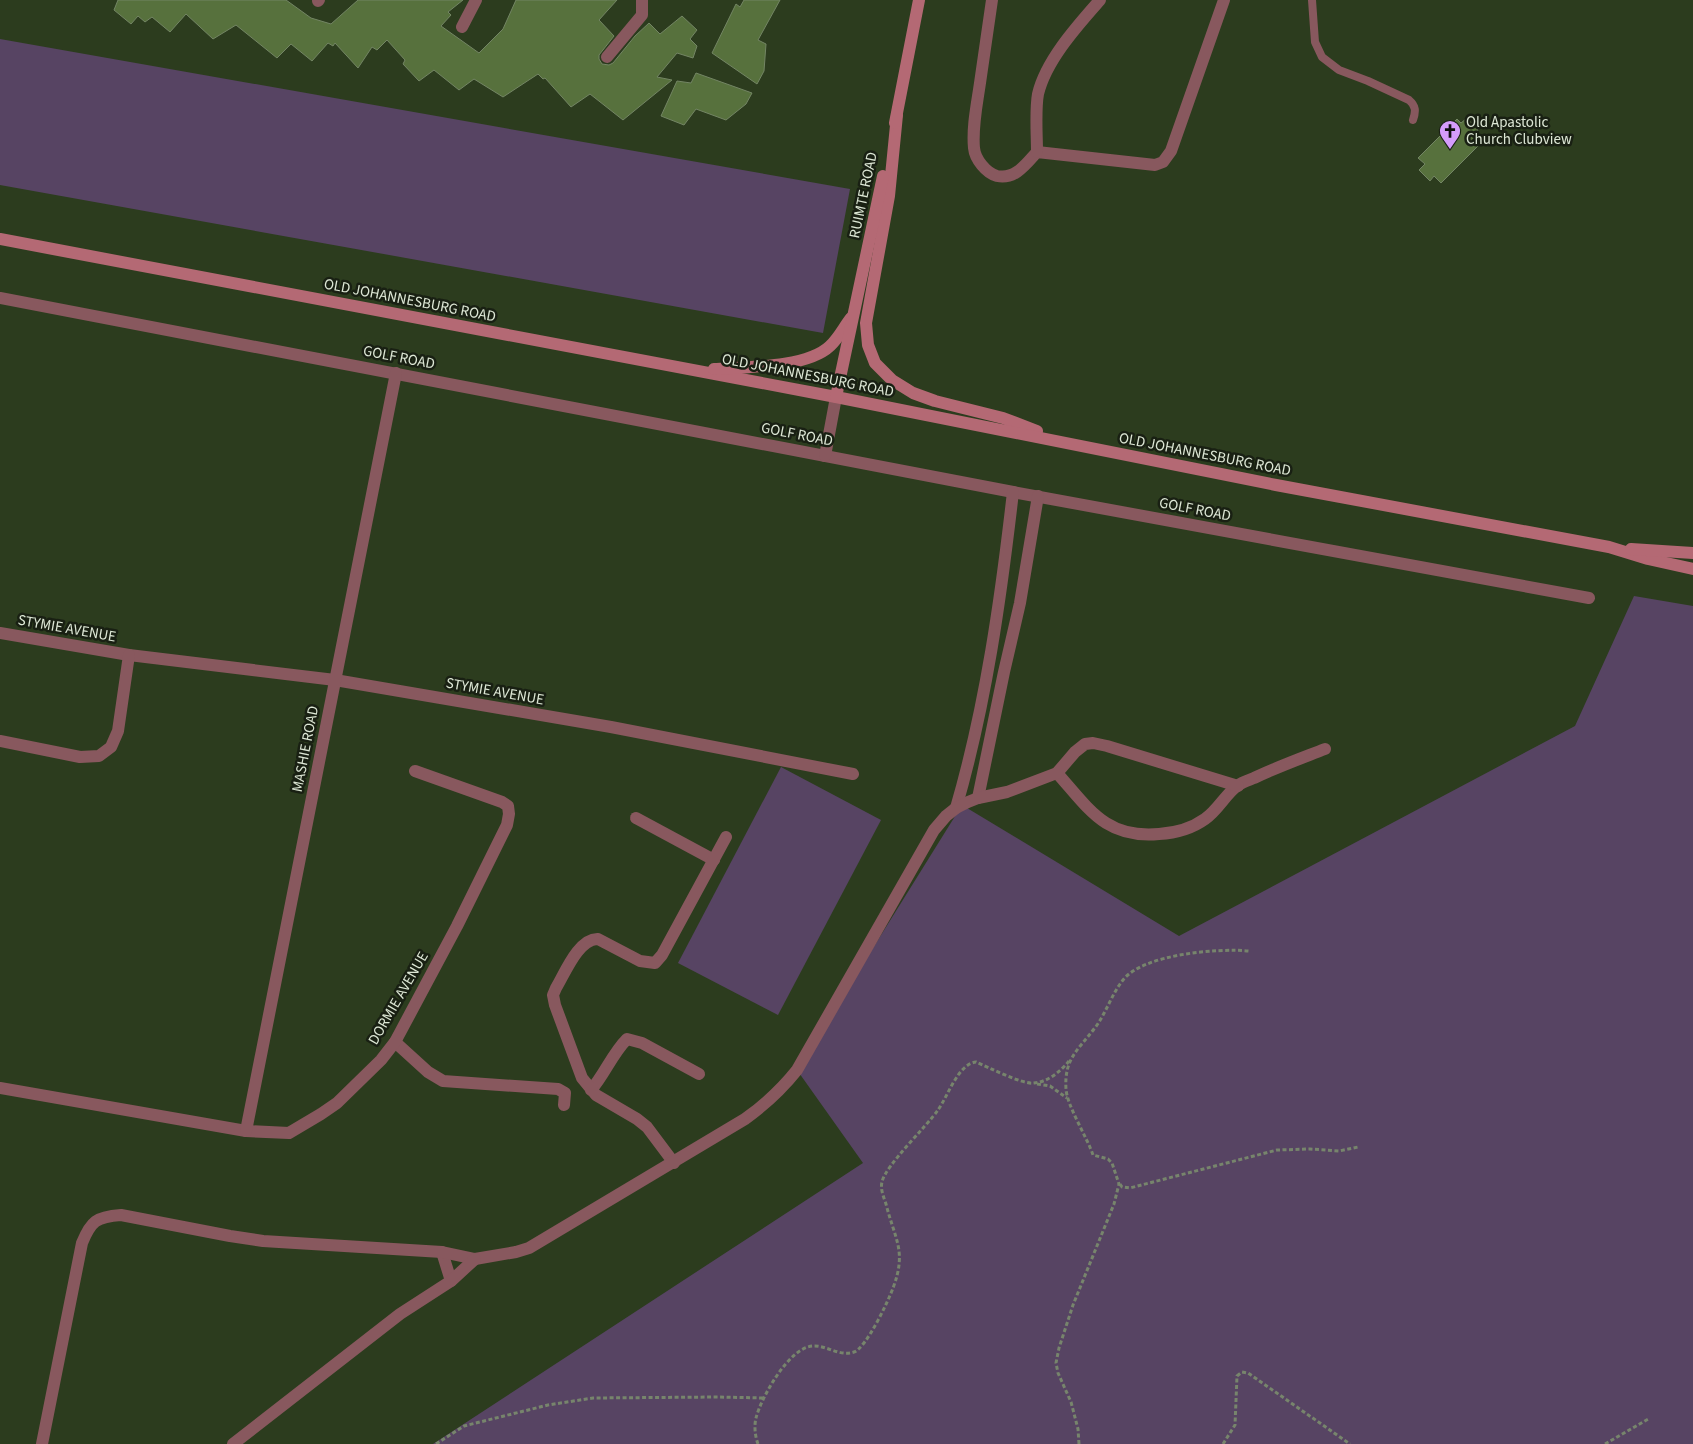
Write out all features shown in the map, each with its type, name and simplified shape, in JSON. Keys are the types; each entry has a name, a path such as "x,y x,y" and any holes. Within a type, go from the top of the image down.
{"main road":[{"name":"RUIMTE ROAD","path":"836,397 897,115 919,0"},
{"path":"897,115 888,196 866,323 868,345 876,363 892,380 913,393 935,401 1003,418 1036,430 1054,440"},
{"name":"OLD JOHANNESBURG ROAD","path":"0,239 836,397 1267,483 1609,547 1648,559 1693,569"},
{"path":"694,370 780,364 815,357 830,346 853,315"},
{"name":"OLD JOHANNESBURG ROAD","path":"1609,547 1693,553"}],"street":[{"path":"462,27 476,0"},
{"path":"606,57 642,15 642,0"},
{"path":"992,0 975,113 974,149 978,161 992,174 1003,177 1013,175 1025,166 1037,152 1039,91 1066,39 1100,0"},
{"path":"1037,152 1155,165 1163,162 1171,150 1224,0"},
{"name":"GOLF ROAD","path":"0,298 1013,492 1589,598"},
{"name":"MASHIE ROAD","path":"246,1131 396,373"},
{"path":"825,456 836,397"},
{"path":"956,808 970,762 987,670 1013,492"},
{"path":"978,798 1020,603 1038,496"},
{"name":"STYMIE AVENUE","path":"0,633 129,655 335,680 611,727 853,774"},
{"name":"STYMIE AVENUE","path":"0,741 80,757 99,756 111,747 118,731 129,655"},
{"path":"42,1444 82,1243 88,1229 104,1216 121,1215 263,1241 442,1252 475,1259 529,1248 745,1119 784,1087 797,1070 934,830 956,808 978,798 1007,792 1057,773 1080,746 1093,743 1238,786"},
{"path":"1057,773 1094,815 1113,828 1128,833 1145,835 1176,832 1194,827 1207,818 1238,786 1325,749"},
{"name":"DORMIE AVENUE","path":"0,1088 246,1131 289,1133 337,1103 381,1060 395,1042 507,825 508,806 502,802 415,771"},
{"path":"636,818 714,860"},
{"path":"674,1163 647,1127 637,1118 596,1095 582,1078 554,1005 554,995 556,988 581,946 592,939 598,939 640,961 655,963 662,955 726,837"},
{"path":"591,1090 601,1079 616,1052 627,1040 642,1044 699,1074"},
{"path":"395,1042 428,1072 443,1081 558,1089 565,1093 564,1105"},
{"path":"442,1252 451,1281"},
{"path":"233,1444 400,1314 451,1281 475,1259"}],"lane":[{"path":"1312,0 1315,42 1322,58 1339,70 1410,100 1416,109 1413,120"}],"path":[{"path":"1034,1084 1055,1075 1064,1067 1081,1043 1096,1028 1122,981 1130,972 1187,954 1232,950 1249,951"},
{"path":"1071,1058 1066,1080 1067,1098 1093,1155 1108,1159 1112,1163 1119,1184 1114,1204 1073,1305 1056,1363 1058,1373 1071,1402 1078,1429 1079,1444"},
{"path":"758,1444 755,1436 756,1419 773,1380 787,1362 798,1352 812,1346 841,1353 855,1352 867,1340 892,1293 901,1258 896,1234 884,1197 882,1182 896,1161 937,1112 962,1069 970,1062 976,1062 1016,1079 1050,1086 1067,1098"},
{"path":"1119,1184 1122,1187 1130,1188 1277,1150 1310,1149 1339,1151 1358,1148"},
{"path":"1223,1444 1235,1425 1237,1376 1242,1372 1248,1373 1350,1444"},
{"path":"436,1444 464,1426 548,1405 593,1398 764,1398"},
{"path":"1605,1444 1650,1418"}],"shaded area":[{"path":"0,39 850,189 823,333 0,185"},
{"path":"1634,596 1693,606 1693,1444 433,1444 863,1163 797,1070 962,805 1179,936 1575,726"},
{"path":"781,767 881,820 778,1015 678,963"}],"building":[{"path":"118,0 286,0 311,18 331,24 358,0 463,0 448,12 451,15 441,26 479,53 503,29 516,0 617,0 599,20 614,36 599,55 602,64 609,65 613,63 635,36 649,23 660,34 682,16 697,30 690,39 697,46 693,58 677,53 657,77 672,80 623,120 590,94 571,107 545,78 543,79 538,74 503,97 474,79 459,90 434,70 419,81 403,64 405,60 387,40 377,50 372,47 358,68 335,43 333,46 328,43 312,61 291,44 277,58 236,25 213,39 186,14 170,32 152,17 145,22 138,16 131,24 114,10"},
{"path":"744,0 780,0 758,40 766,44 764,71 757,84 712,53 736,4 740,7"},
{"path":"696,73 752,93 746,104 726,120 696,109 684,125 661,116 677,81 691,83"},
{"name":"Old Apastolic Church Clubview","path":"1467,118 1478,130 1474,135 1482,142 1441,183 1434,176 1430,181 1419,170 1425,164 1418,158 1457,119 1461,123"}],"place":[{"name":"Old Apastolic Church Clubview","path":"1450,150"}]}
